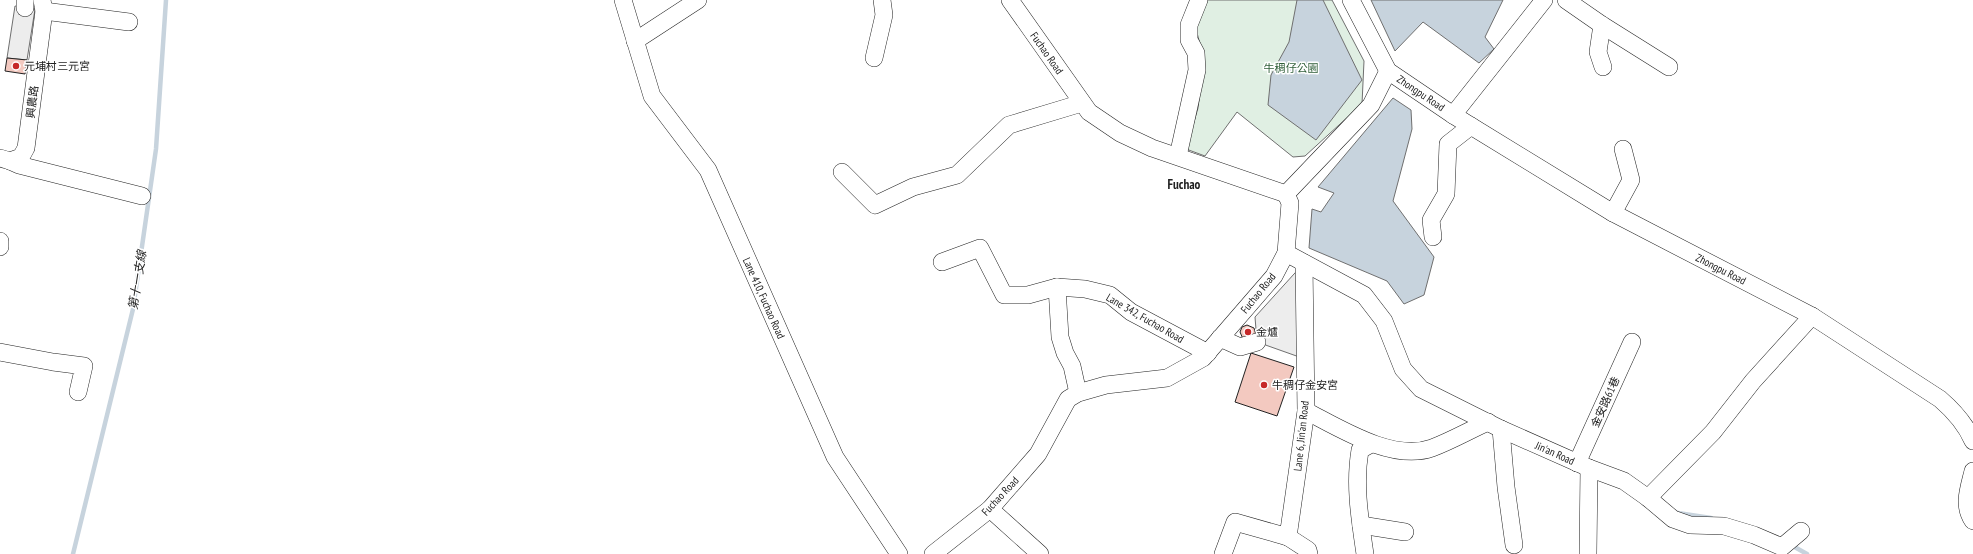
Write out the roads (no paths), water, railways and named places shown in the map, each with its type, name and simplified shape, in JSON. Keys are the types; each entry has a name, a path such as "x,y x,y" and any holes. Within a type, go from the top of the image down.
{"street":[{"name":"Lane 410, Fuchao Road","path":"623,0 652,96 708,170 835,457 899,554"},
{"path":"635,41 698,0"},
{"path":"874,58 884,16 882,0"},
{"name":"Fuchao Road","path":"933,554 990,509 1038,454 1068,399 1078,393 1106,385 1166,378 1176,374 1203,358 1274,276 1286,253 1290,203 1286,194 1152,148 1120,133 1088,112 1010,0"},
{"path":"1178,156 1197,70 1196,53 1189,40 1189,25 1199,0"},
{"path":"1286,194 1371,105 1388,71 1351,0"},
{"name":"Zhongpu Road","path":"1453,115 1544,0"},
{"path":"1566,0 1602,25 1669,66"},
{"path":"43,6 129,22"},
{"name":"興農路","path":"5,159 22,157 26,148 43,6"},
{"path":"1602,25 1598,52 1603,67"},
{"name":"Zhongpu Road","path":"1388,71 1470,126 1613,213 1812,316 1940,399 1967,427 1973,441"},
{"path":"842,172 875,205 913,187 957,175 1009,125 1082,103"},
{"path":"1433,237 1431,220 1446,194 1448,144 1470,126"},
{"path":"1613,213 1631,180 1623,149"},
{"path":"5,159 19,166 142,196"},
{"path":"0,242 0,247"},
{"name":"Lane 342, Fuchao Road","path":"942,262 980,248 1004,295 1028,295 1057,287 1085,289 1110,295 1131,312 1208,353"},
{"name":"Jin'an Road","path":"1286,253 1364,295 1384,321 1403,369 1421,389 1495,426 1583,465 1624,481 1648,498 1673,519 1690,525 1724,526 1754,535 1782,547 1801,531"},
{"name":"Lane 6, Jin'an Road","path":"1288,537 1306,411 1304,263"},
{"path":"1057,287 1060,337 1065,353 1072,366 1078,393"},
{"path":"1648,498 1713,432 1753,381 1812,316"},
{"path":"1220,338 1240,347 1257,342"},
{"name":"金安路61巷","path":"1583,465 1632,342"},
{"path":"0,352 52,362 84,366 78,392"},
{"path":"1306,411 1371,444 1402,451 1431,448 1495,426 1506,487 1514,545"},
{"path":"1365,554 1361,525 1357,470 1360,450 1371,444"},
{"path":"1583,465 1588,554"},
{"path":"1973,471 1967,502 1969,514 1973,521"},
{"path":"990,509 1040,554"},
{"path":"1223,554 1235,522 1288,537 1308,550 1309,554"},
{"path":"1361,525 1405,532"}],"waterway":[{"name":"第十一支線","path":"73,554 133,309 156,149 166,0"},
{"path":"1678,513 1711,518"},
{"path":"1791,545 1807,554"}],"place":[{"name":"元埔村三元宮","path":"16,66"},
{"name":"金爐","path":"1248,332"},
{"name":"牛稠仔金安宮","path":"1264,385"}],"district":[{"name":"Fuchao","path":"1184,184"}],"park label":[{"name":"牛稠仔公園","path":"1291,68"}]}
